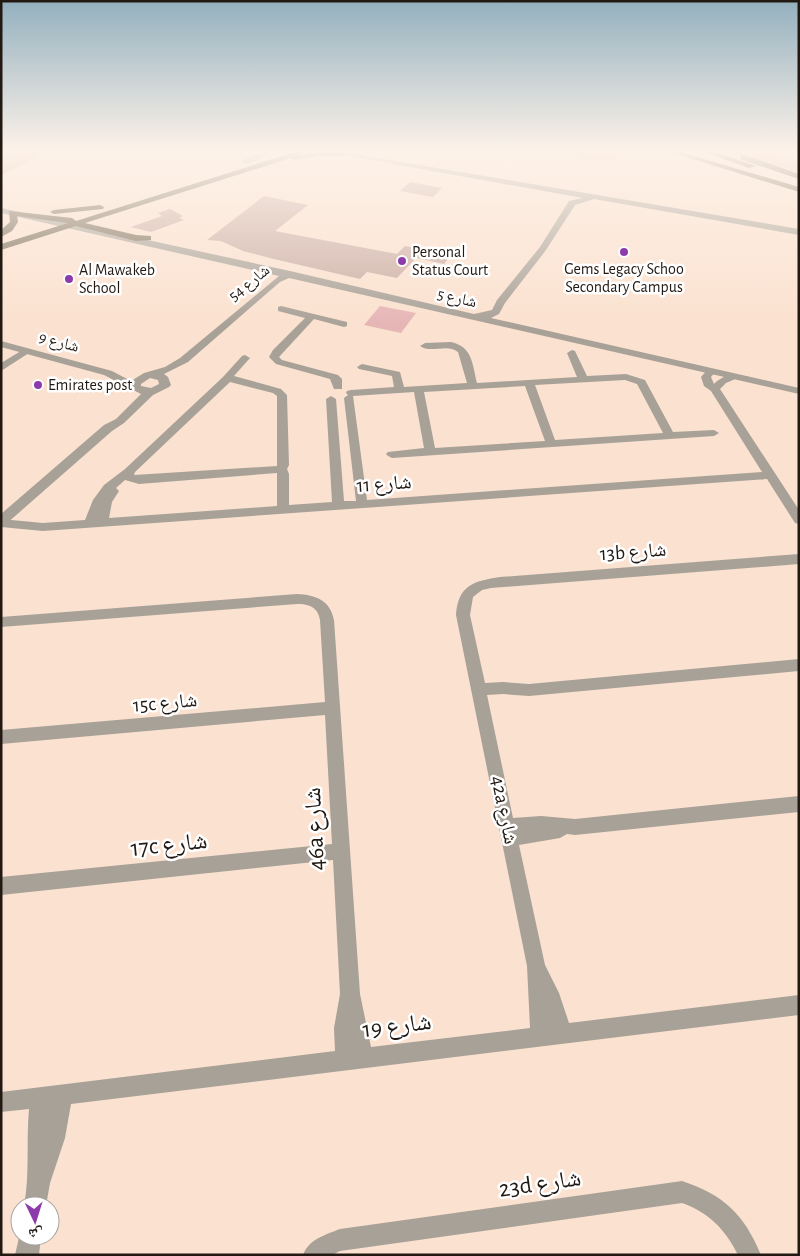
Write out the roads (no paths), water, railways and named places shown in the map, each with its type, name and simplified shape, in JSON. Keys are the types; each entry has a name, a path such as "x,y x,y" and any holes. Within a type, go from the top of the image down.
{"main road":[{"path":"27,210 63,212 81,210"},
{"path":"25,240 94,210"},
{"path":"1,246 103,210"},
{"path":"1,236 111,210"},
{"path":"130,210 121,223 132,234"},
{"path":"1,236 13,226 14,219 12,213 133,237 148,238"},
{"path":"1,246 64,233 106,235"}],"street":[{"path":"1,210 12,213"},
{"path":"27,210 65,222"},
{"path":"393,296 472,315 493,314 500,302 533,261 568,210"},
{"path":"669,210 782,229 799,230"},
{"path":"682,210 799,230"},
{"name":"شارع 5","path":"65,222 132,234 799,391"},
{"name":"شارع 5","path":"65,222 106,235 251,268 285,271 313,282 493,314 799,384"},
{"path":"251,268 267,275 275,285 313,282"},
{"name":"شارع 54","path":"149,392 159,390 275,285 285,271"},
{"name":"شارع 54","path":"149,375 169,369 184,360 275,285"},
{"path":"471,310 489,307 500,302"},
{"path":"281,309 344,324"},
{"path":"312,316 276,352 274,357 279,362 334,377 337,380 338,387"},
{"name":"شارع 9","path":"1,344 108,372 149,375"},
{"path":"425,346 454,345 460,348 463,351 473,386"},
{"path":"1,368 26,351"},
{"path":"572,353 583,380"},
{"path":"96,523 114,489 130,476 227,379 245,358"},
{"path":"362,367 396,374 400,390"},
{"path":"799,384 725,370 710,371 706,377 707,381 715,388 799,520"},
{"name":"شارع 9","path":"108,372 136,388 149,392"},
{"path":"1,522 108,428 132,401 139,379 149,375 163,377 166,383"},
{"path":"715,388 722,381 734,376"},
{"path":"330,399 338,401 350,396 400,390 626,377 637,379 644,385 670,436"},
{"path":"227,379 235,379 279,392 282,395 283,466 281,469 283,474 283,510"},
{"path":"529,383 551,443"},
{"path":"338,506 328,393 331,389 338,387 346,388 350,396 362,504"},
{"path":"418,389 430,451"},
{"path":"108,428 120,421 149,392"},
{"path":"392,454 714,433"},
{"path":"336,470 345,474 353,472 358,468"},
{"path":"130,476 281,469"},
{"name":"شارع 11","path":"1,522 20,526 43,527 770,475"},
{"path":"1,530 43,527"},
{"name":"13b شارع","path":"472,589 500,582 799,559"},
{"name":"42a شارع","path":"472,589 464,598 463,615 536,966 537,1002 541,1035"},
{"name":"46a شارع","path":"1,622 297,599 314,601 322,606 328,620 350,994 344,1028 353,1058"},
{"path":"480,695 506,696 529,690 799,665"},
{"name":"15c شارع","path":"1,737 332,708"},
{"path":"508,832 543,834 575,827 799,804"},
{"name":"17c شارع","path":"1,886 341,851"},
{"path":"536,966 552,1000 563,1033"},
{"name":"شارع 19","path":"1,1102 799,1005"},
{"path":"37,1196 39,1183 54,1138 62,1094"},
{"path":"39,1183 37,1140 41,1097"},
{"name":"23d شارع","path":"314,1255 325,1246 340,1240 682,1192 700,1197 718,1208 734,1225 750,1255"}],"place":[{"name":"Gems Legacy Schoo Secondary Campus","path":"624,252"},
{"name":"Personal Status Court","path":"402,261"},
{"name":"Al Mawakeb School","path":"69,279"},
{"name":"Emirates post","path":"38,385"}]}
